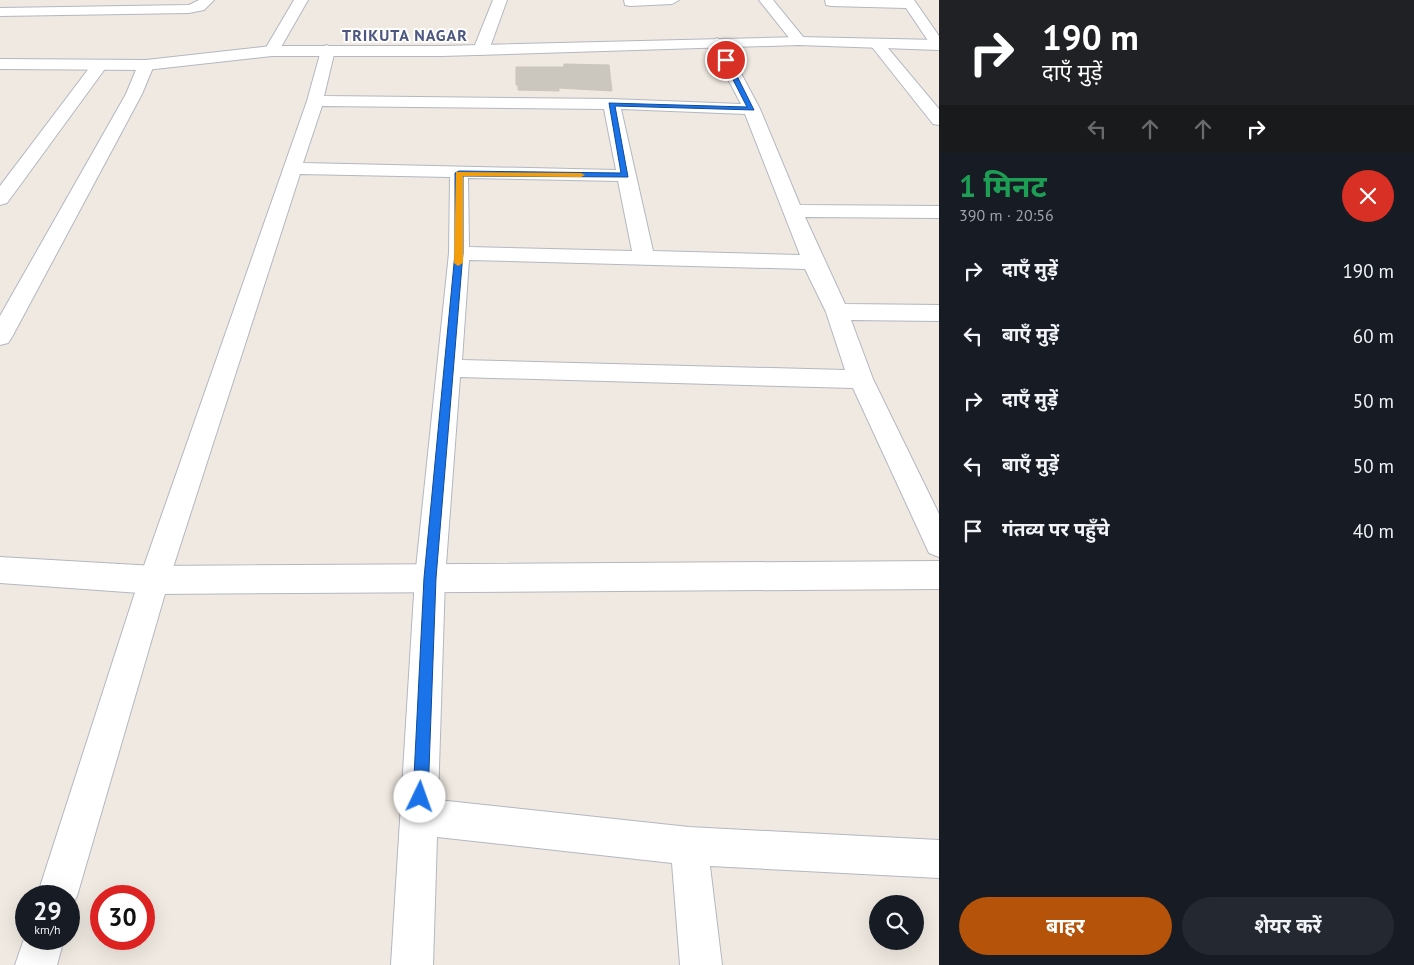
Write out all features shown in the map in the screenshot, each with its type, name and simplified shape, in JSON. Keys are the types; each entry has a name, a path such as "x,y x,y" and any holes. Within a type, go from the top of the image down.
{"street":[{"path":"0,12 188,9 199,7 207,0"},
{"path":"272,51 301,0"},
{"path":"481,50 500,0"},
{"path":"630,2 672,0"},
{"path":"766,0 799,41"},
{"path":"831,2 909,2 938,45"},
{"path":"0,64 146,65 272,51 481,50 799,41 938,45"},
{"path":"717,43 752,109 813,262 837,312 861,379 939,544"},
{"path":"878,44 937,115"},
{"path":"60,885 154,580 315,100 327,50"},
{"path":"0,337 134,94 146,65"},
{"path":"0,199 99,66"},
{"path":"315,100 612,104 752,109"},
{"path":"612,104 625,176 644,259"},
{"path":"291,168 625,176"},
{"path":"412,965 430,578 459,253 459,173"},
{"path":"793,211 939,212"},
{"path":"459,253 813,262"},
{"path":"837,312 939,313"},
{"path":"450,368 861,379"},
{"path":"0,570 154,580 939,575"},
{"path":"420,817 689,846 939,859"},
{"path":"689,846 701,965"},
{"path":"36,965 41,950"}],"building":[{"path":"564,64 609,65 612,91 559,88 559,91 518,90 518,85 516,85 516,67 564,67"}],"slow traffic":[{"path":"458,263 459,173 581,175"}],"district":[{"name":"TRIKUTA NAGAR","path":"405,35"}],"route":[{"path":"420,797 430,578 459,253 459,173 625,176 612,104 752,109 726,60"}]}
